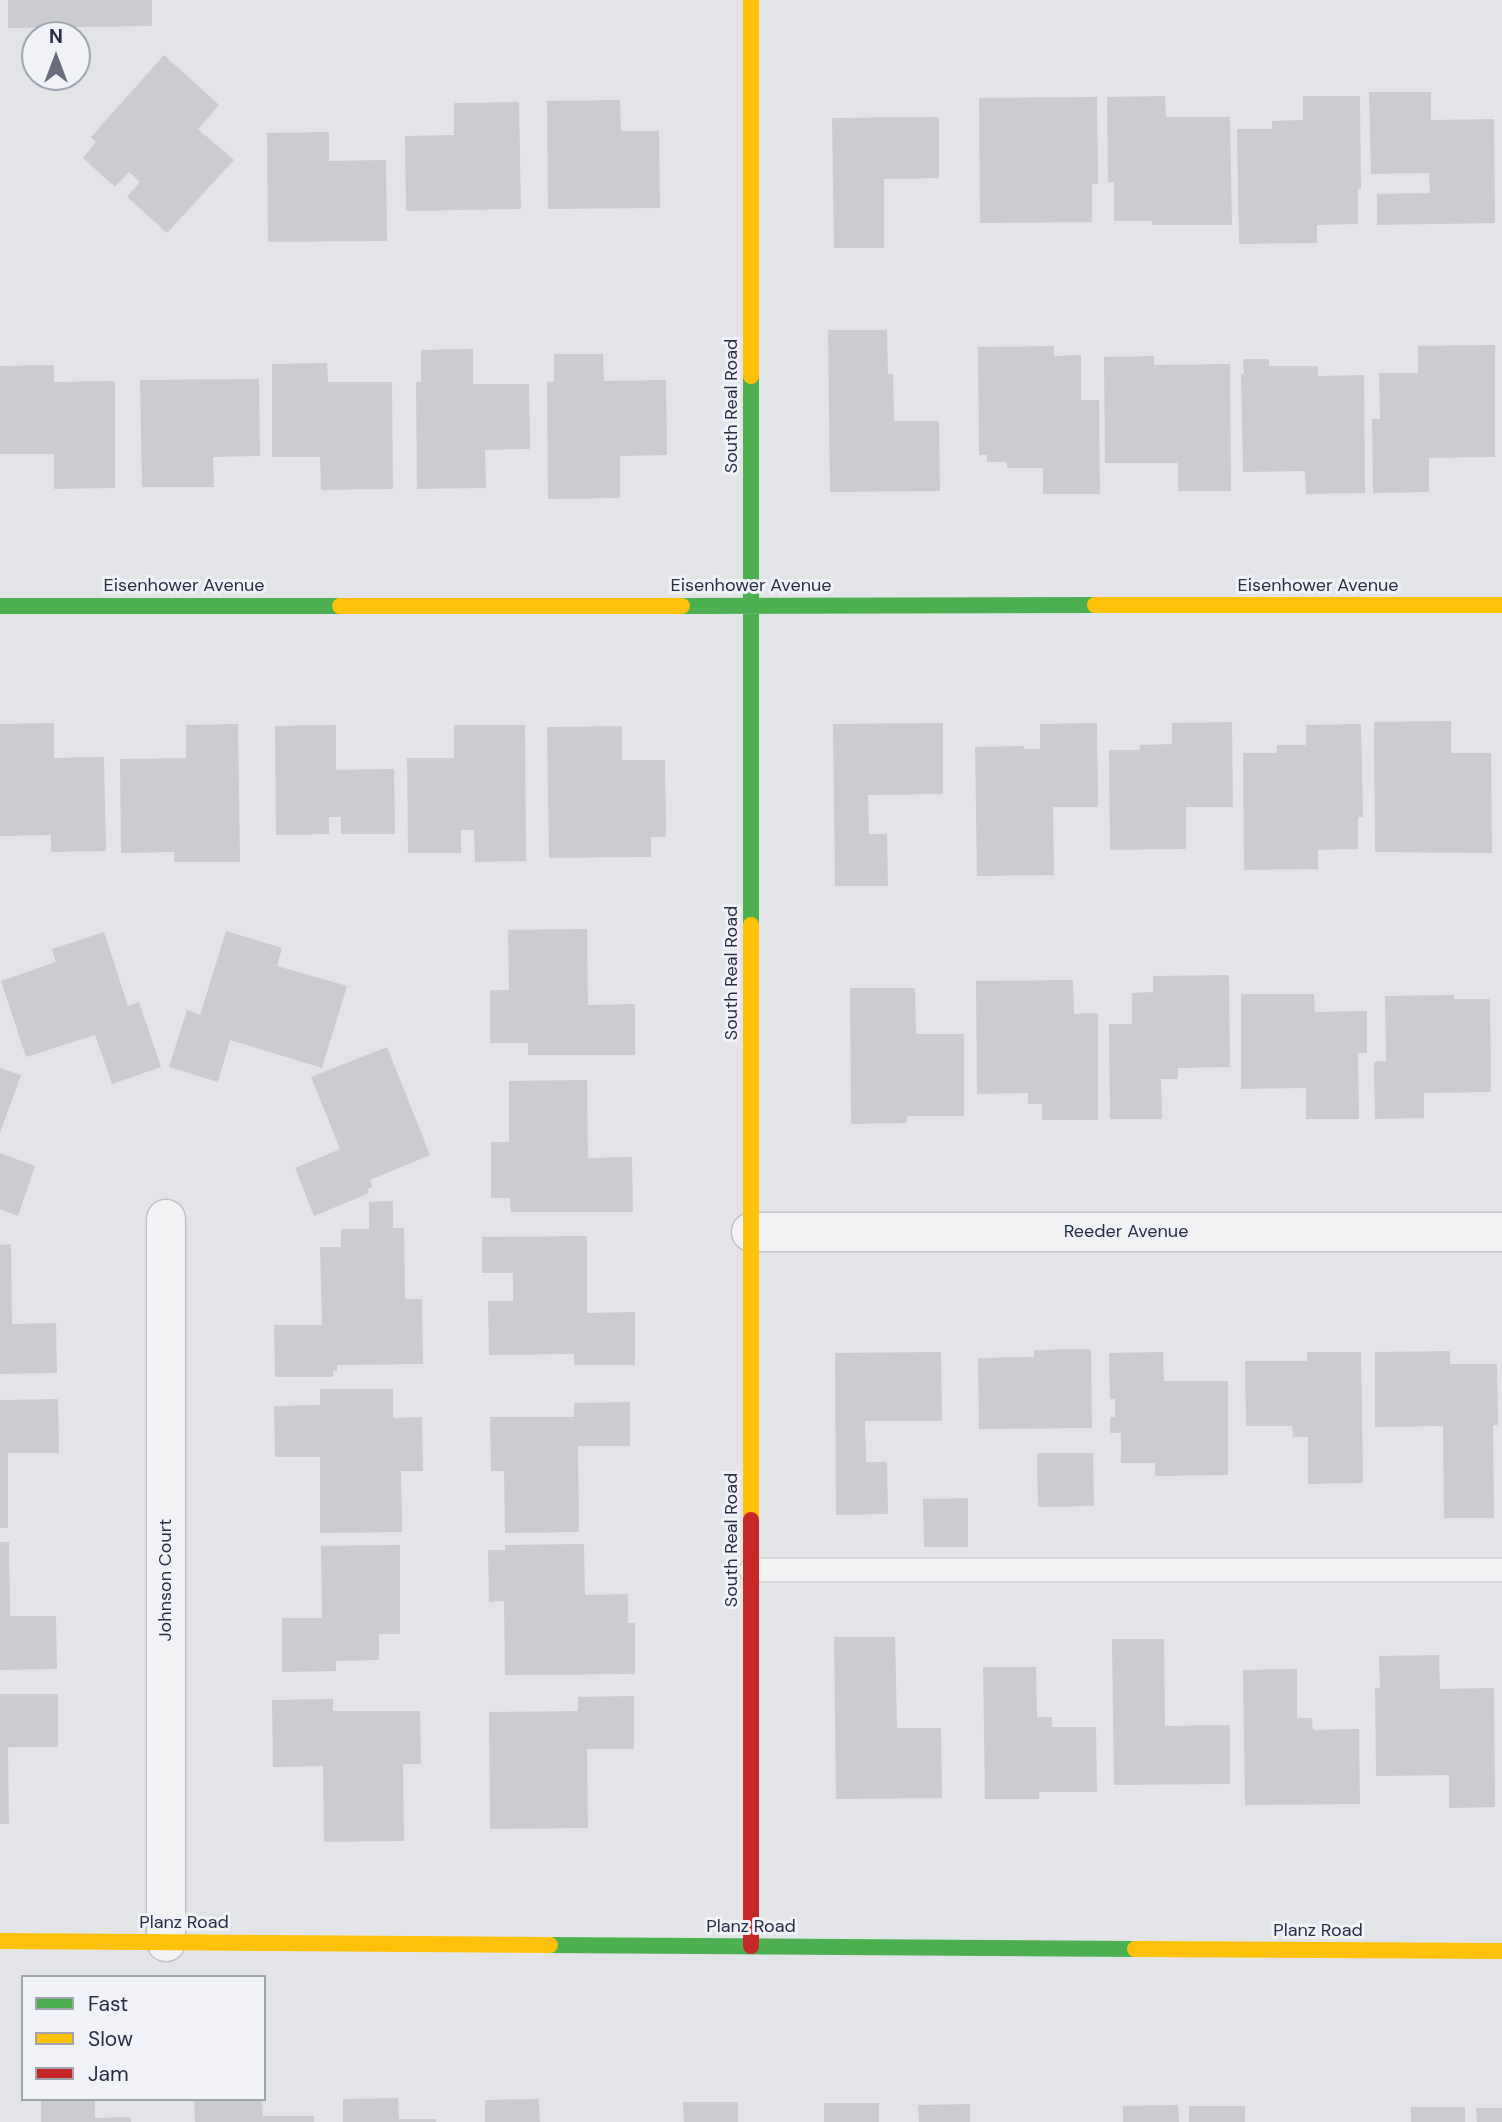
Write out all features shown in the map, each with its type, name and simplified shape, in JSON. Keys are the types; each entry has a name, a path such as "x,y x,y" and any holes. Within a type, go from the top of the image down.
{"street":[{"name":"South Real Road","path":"751,0 751,1946"},
{"name":"Eisenhower Avenue","path":"0,606 1502,605"},
{"name":"Johnson Court","path":"166,1219 166,1942"},
{"name":"Reeder Avenue","path":"751,1232 1502,1232"},
{"name":"Planz Road","path":"0,1941 1502,1951"}],"lane":[{"path":"751,1570 1502,1570"}],"building":[{"path":"8,0 152,0 152,26 91,27 91,21 21,21 21,28 8,28"},
{"path":"164,55 219,105 198,129 234,160 167,233 127,197 140,182 129,172 115,187 83,158 96,142 91,137"},
{"path":"1369,92 1431,92 1431,120 1494,119 1495,223 1377,225 1377,194 1430,193 1429,173 1371,174"},
{"path":"1165,96 1166,117 1230,117 1232,225 1152,225 1152,221 1114,221 1114,182 1108,182 1107,97"},
{"path":"1303,96 1360,96 1361,189 1358,189 1358,224 1317,225 1317,243 1239,244 1237,129 1272,129 1272,121 1303,120"},
{"path":"1097,97 1098,184 1092,184 1092,222 980,223 979,98"},
{"path":"620,100 621,131 659,131 660,208 548,209 547,101"},
{"path":"519,102 521,209 406,211 405,136 454,135 454,103"},
{"path":"939,117 939,178 884,179 884,248 834,248 832,118"},
{"path":"329,132 329,161 386,160 387,241 268,242 267,133"},
{"path":"828,330 887,330 888,374 893,374 894,421 939,421 940,491 830,492"},
{"path":"1495,345 1495,457 1429,458 1429,492 1373,493 1372,419 1380,419 1379,373 1418,373 1418,346"},
{"path":"1054,346 1054,356 1081,355 1081,400 1099,400 1100,494 1043,494 1043,468 1007,468 1007,462 987,462 987,455 979,455 978,347"},
{"path":"473,349 473,384 529,384 530,449 485,450 486,488 417,489 416,382 421,382 421,350"},
{"path":"554,354 603,354 604,381 666,380 667,455 620,456 620,498 548,499 547,382 554,381"},
{"path":"1154,356 1154,365 1230,364 1231,491 1178,491 1178,463 1105,463 1104,357"},
{"path":"1243,359 1269,359 1269,366 1318,366 1318,376 1364,375 1365,493 1306,494 1305,471 1243,472"},
{"path":"327,363 328,382 392,382 393,489 321,490 320,457 272,457 272,364"},
{"path":"54,365 54,382 115,381 115,488 54,489 54,454 0,454 0,366"},
{"path":"259,379 260,456 213,457 214,487 142,487 140,380"},
{"path":"1451,721 1451,753 1491,753 1492,853 1375,852 1374,722"},
{"path":"1232,722 1233,807 1186,807 1186,849 1110,850 1109,750 1140,750 1140,745 1172,744 1172,723"},
{"path":"54,723 54,758 104,757 106,851 51,852 51,835 0,836 0,724"},
{"path":"943,723 943,794 868,795 869,834 887,834 888,886 835,886 833,724"},
{"path":"1097,723 1098,807 1053,807 1054,875 977,876 975,747 1024,746 1024,749 1040,749 1040,724"},
{"path":"238,724 240,862 174,862 174,852 121,853 120,759 186,758 186,725"},
{"path":"1361,724 1363,817 1358,817 1358,849 1318,850 1318,869 1244,870 1243,753 1277,753 1277,745 1306,745 1306,725"},
{"path":"336,725 336,770 394,769 395,834 341,834 341,817 329,817 329,834 276,835 275,726"},
{"path":"454,725 525,725 526,861 475,862 474,830 461,830 461,853 408,853 407,758 454,758"},
{"path":"622,726 622,760 665,760 666,837 651,837 651,857 549,858 547,727"},
{"path":"587,929 588,1005 635,1004 635,1055 528,1055 528,1043 490,1043 490,990 509,990 508,930"},
{"path":"226,931 282,948 277,966 347,986 322,1068 230,1040 218,1082 169,1067 187,1010 200,1015"},
{"path":"104,932 128,1006 139,1002 161,1067 112,1084 95,1035 26,1057 1,981 56,962 52,949"},
{"path":"1229,975 1230,1067 1178,1068 1178,1079 1161,1079 1162,1119 1110,1119 1109,1024 1132,1024 1132,993 1153,992 1153,976"},
{"path":"1073,980 1074,1014 1098,1013 1098,1120 1042,1120 1042,1104 1028,1104 1028,1093 977,1094 976,981"},
{"path":"850,988 915,988 916,1034 964,1034 964,1116 907,1116 907,1123 851,1124"},
{"path":"1241,994 1314,994 1315,1012 1367,1011 1367,1053 1358,1053 1359,1119 1306,1119 1306,1088 1241,1089"},
{"path":"1454,995 1454,999 1490,999 1491,1092 1424,1093 1424,1118 1375,1119 1374,1062 1386,1061 1385,996"},
{"path":"387,1047 430,1155 370,1180 372,1187 367,1189 369,1193 314,1216 295,1168 340,1149 311,1077"},
{"path":"0,1068 21,1075 0,1133"},
{"path":"587,1080 588,1158 632,1157 633,1212 511,1212 510,1198 491,1198 491,1142 509,1142 509,1081"},
{"path":"0,1153 35,1166 18,1216 0,1209"},
{"path":"393,1201 393,1228 404,1228 405,1299 422,1299 423,1364 337,1365 333,1377 275,1377 274,1325 322,1325 320,1247 341,1247 341,1229 369,1229 369,1202"},
{"path":"587,1236 587,1313 635,1312 635,1365 574,1365 574,1354 489,1355 488,1301 513,1301 513,1273 482,1273 482,1237"},
{"path":"11,1244 12,1324 56,1323 57,1373 0,1374 0,1245"},
{"path":"1091,1349 1092,1428 979,1429 978,1358 1034,1357 1034,1350"},
{"path":"1450,1351 1450,1364 1497,1364 1498,1425 1493,1425 1494,1518 1444,1518 1443,1426 1375,1427 1375,1352"},
{"path":"941,1352 942,1421 865,1421 866,1462 887,1462 888,1514 836,1515 835,1353"},
{"path":"1163,1352 1164,1381 1228,1381 1228,1475 1155,1476 1155,1463 1121,1463 1121,1433 1110,1433 1110,1417 1115,1417 1115,1399 1110,1399 1109,1353"},
{"path":"1307,1352 1361,1352 1363,1483 1308,1484 1308,1437 1293,1437 1292,1426 1246,1426 1245,1361 1307,1361"},
{"path":"320,1389 393,1389 393,1418 422,1417 423,1471 401,1471 402,1532 320,1533 320,1457 275,1457 274,1406 320,1405"},
{"path":"58,1399 59,1453 8,1453 8,1528 0,1528 0,1400"},
{"path":"630,1402 630,1446 578,1446 579,1532 505,1533 504,1471 491,1471 490,1417 574,1417 574,1403"},
{"path":"1037,1453 1093,1453 1094,1506 1038,1507"},
{"path":"968,1498 968,1547 924,1547 923,1499"},
{"path":"0,1542 9,1542 10,1616 56,1616 57,1669 0,1670"},
{"path":"584,1544 585,1595 628,1594 628,1623 635,1623 635,1674 505,1675 504,1601 489,1602 488,1550 505,1550 505,1545"},
{"path":"400,1545 400,1634 379,1634 379,1660 336,1661 336,1671 282,1672 282,1618 322,1618 321,1546"},
{"path":"834,1637 895,1637 897,1728 941,1728 942,1798 836,1799"},
{"path":"1112,1639 1164,1639 1165,1726 1230,1725 1230,1784 1114,1785"},
{"path":"1439,1655 1440,1689 1494,1688 1495,1807 1449,1808 1449,1775 1376,1776 1375,1688 1380,1688 1379,1656"},
{"path":"983,1667 1036,1667 1037,1717 1052,1717 1052,1727 1096,1727 1097,1792 1039,1792 1039,1799 985,1799"},
{"path":"1297,1669 1297,1718 1312,1718 1313,1730 1359,1729 1360,1804 1245,1805 1243,1670"},
{"path":"0,1694 58,1694 58,1747 8,1747 9,1824 0,1824"},
{"path":"634,1696 634,1749 587,1749 588,1828 490,1829 489,1712 578,1711 578,1697"},
{"path":"333,1699 333,1711 420,1711 421,1764 403,1764 404,1841 324,1842 323,1766 273,1767 272,1700"},
{"path":"398,2098 399,2119 436,2119 436,2122 343,2122 343,2099"},
{"path":"539,2099 540,2122 485,2122 485,2100"},
{"path":"41,2101 95,2101 95,2118 131,2117 131,2122 41,2122"},
{"path":"194,2101 262,2101 263,2116 314,2116 314,2122 195,2122"},
{"path":"683,2102 738,2102 738,2122 684,2122"},
{"path":"824,2103 879,2103 879,2122 824,2122"},
{"path":"970,2104 970,2122 919,2122 918,2105"},
{"path":"1178,2105 1179,2122 1123,2122 1123,2106"},
{"path":"1189,2106 1245,2106 1245,2122 1189,2122"},
{"path":"1411,2107 1465,2107 1465,2122 1411,2122"},
{"path":"1476,2108 1502,2108 1502,2122 1477,2122"}],"traffic: fast":[{"path":"751,376 751,925"},
{"path":"682,606 1095,605"},
{"path":"0,606 340,606"},
{"path":"550,1945 1135,1949"}],"traffic: slow":[{"path":"751,0 751,376"},
{"path":"1095,605 1502,605"},
{"path":"340,606 682,606"},
{"path":"751,925 751,1520"},
{"path":"0,1941 550,1945"},
{"path":"1135,1949 1502,1951"}],"traffic: jam":[{"path":"751,1520 751,1946"}]}
